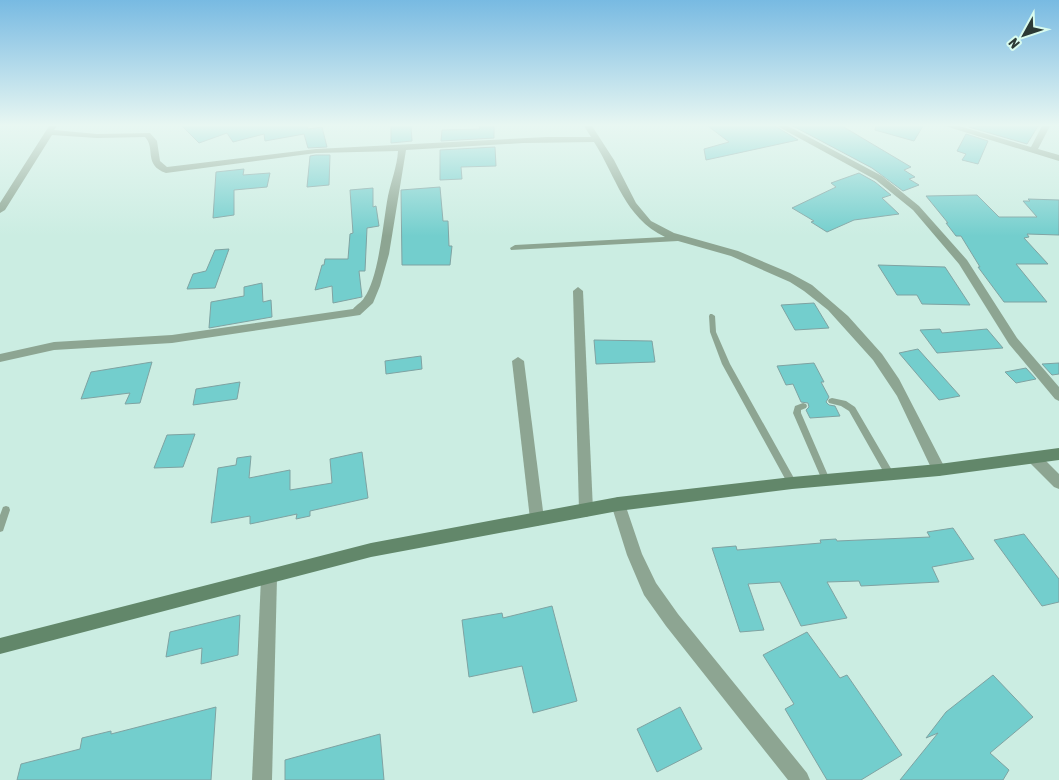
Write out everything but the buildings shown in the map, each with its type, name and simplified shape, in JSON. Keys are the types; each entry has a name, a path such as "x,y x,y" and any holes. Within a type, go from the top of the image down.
{"main road":[{"path":"0,646 372,550 618,504 792,483 939,470 1059,454"}],"street":[{"path":"0,210 30,162"},
{"path":"156,162 160,168 166,170 234,162"},
{"path":"0,358 54,346 172,340 272,323 356,312 369,300 375,286 384,254 393,195 401,162"},
{"path":"610,162 638,213 647,222 680,239 728,251 755,262 801,284 829,305 871,349 895,382 939,470"},
{"path":"849,162 878,178 916,208 963,262 1013,341 1059,396"},
{"path":"515,248 680,239"},
{"path":"578,291 586,510"},
{"path":"518,361 537,519"},
{"path":"1034,458 1059,483"},
{"path":"618,504 635,555 650,589 672,620 800,780"},
{"path":"262,780 269,578"}],"lane":[{"path":"712,316 713,332 726,364 792,483"},
{"path":"832,401 842,403 852,409 890,475"},
{"path":"803,406 798,408 797,413 826,480"},
{"path":"0,528 6,510"}]}
